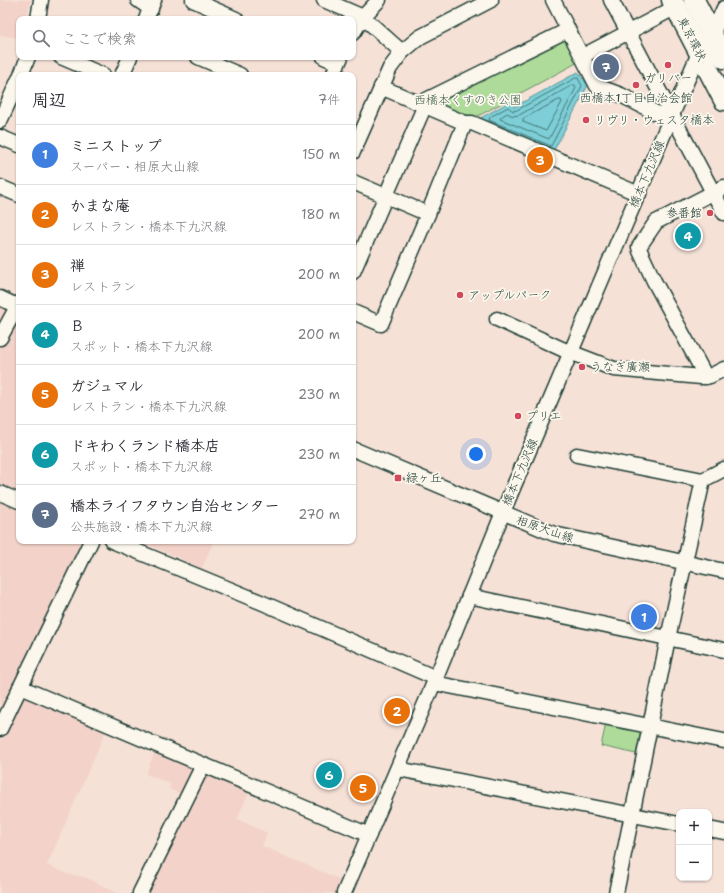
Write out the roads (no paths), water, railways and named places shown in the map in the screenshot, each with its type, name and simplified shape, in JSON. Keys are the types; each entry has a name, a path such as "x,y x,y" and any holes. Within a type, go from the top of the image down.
{"highway":[{"name":"東京環状","path":"680,2 712,35 724,58"},
{"name":"東京環状","path":"680,2 699,53 724,100"}],"street":[{"path":"38,16 41,0"},
{"path":"138,0 150,9"},
{"path":"193,0 229,16"},
{"path":"324,0 363,17 402,52"},
{"path":"356,28 363,17 379,0"},
{"path":"356,145 390,68 402,52 420,37 491,0"},
{"path":"552,0 583,56 585,64 597,86 621,95 658,114 672,116"},
{"path":"611,0 672,116 719,190 724,213"},
{"path":"583,56 628,33 680,2"},
{"name":"橋本下九沢線","path":"344,893 435,681 502,514 699,53 712,35 724,8"},
{"path":"356,265 386,196 422,104 568,30"},
{"path":"22,72 27,60"},
{"path":"69,60 96,72"},
{"path":"123,72 129,60"},
{"path":"205,60 233,72"},
{"path":"329,60 338,65"},
{"path":"381,87 465,123 472,123 639,194"},
{"path":"0,121 16,90"},
{"path":"356,313 381,324 465,123"},
{"path":"0,137 16,144"},
{"path":"356,183 428,214"},
{"path":"0,187 16,194"},
{"path":"706,377 654,281 639,247 656,222 719,190"},
{"path":"0,298 16,304"},
{"path":"0,338 16,309"},
{"path":"497,319 571,353 614,369 706,377 724,368"},
{"name":"相原大山線","path":"356,451 502,514 549,532 565,537 724,571"},
{"path":"577,455 704,480 724,469"},
{"path":"616,893 649,726 704,480"},
{"path":"0,493 16,500"},
{"path":"0,729 90,544"},
{"path":"119,544 263,603 435,681 724,741"},
{"path":"469,596 724,650"},
{"path":"20,687 369,835"},
{"path":"140,893 203,765"},
{"path":"398,769 676,823"},
{"path":"712,830 724,832"}],"water":[{"path":"578,72 588,85 553,152 477,120 511,101 514,107"}],"place":[{"name":"ガリバー","path":"668,65"},
{"name":"橋本ライフタウン自治センター","path":"606,67"},
{"name":"西橋本1丁目自治会館","path":"636,85"},
{"name":"リヴリ・ウェスタ橋本","path":"586,120"},
{"name":"禅","path":"540,160"},
{"name":"参番館","path":"710,213"},
{"name":"Ｂ","path":"688,236"},
{"name":"アップルパーク","path":"460,295"},
{"name":"うなぎ廣瀬","path":"582,367"},
{"name":"プリエ","path":"518,416"},
{"name":"緑ヶ丘","path":"398,478"},
{"name":"ミニストップ","path":"644,617"},
{"name":"かまな庵","path":"397,711"},
{"name":"ドキわくランド橋本店","path":"329,775"},
{"name":"ガジュマル","path":"363,788"}],"park label":[{"name":"西橋本くすのき公園","path":"468,100"}]}
